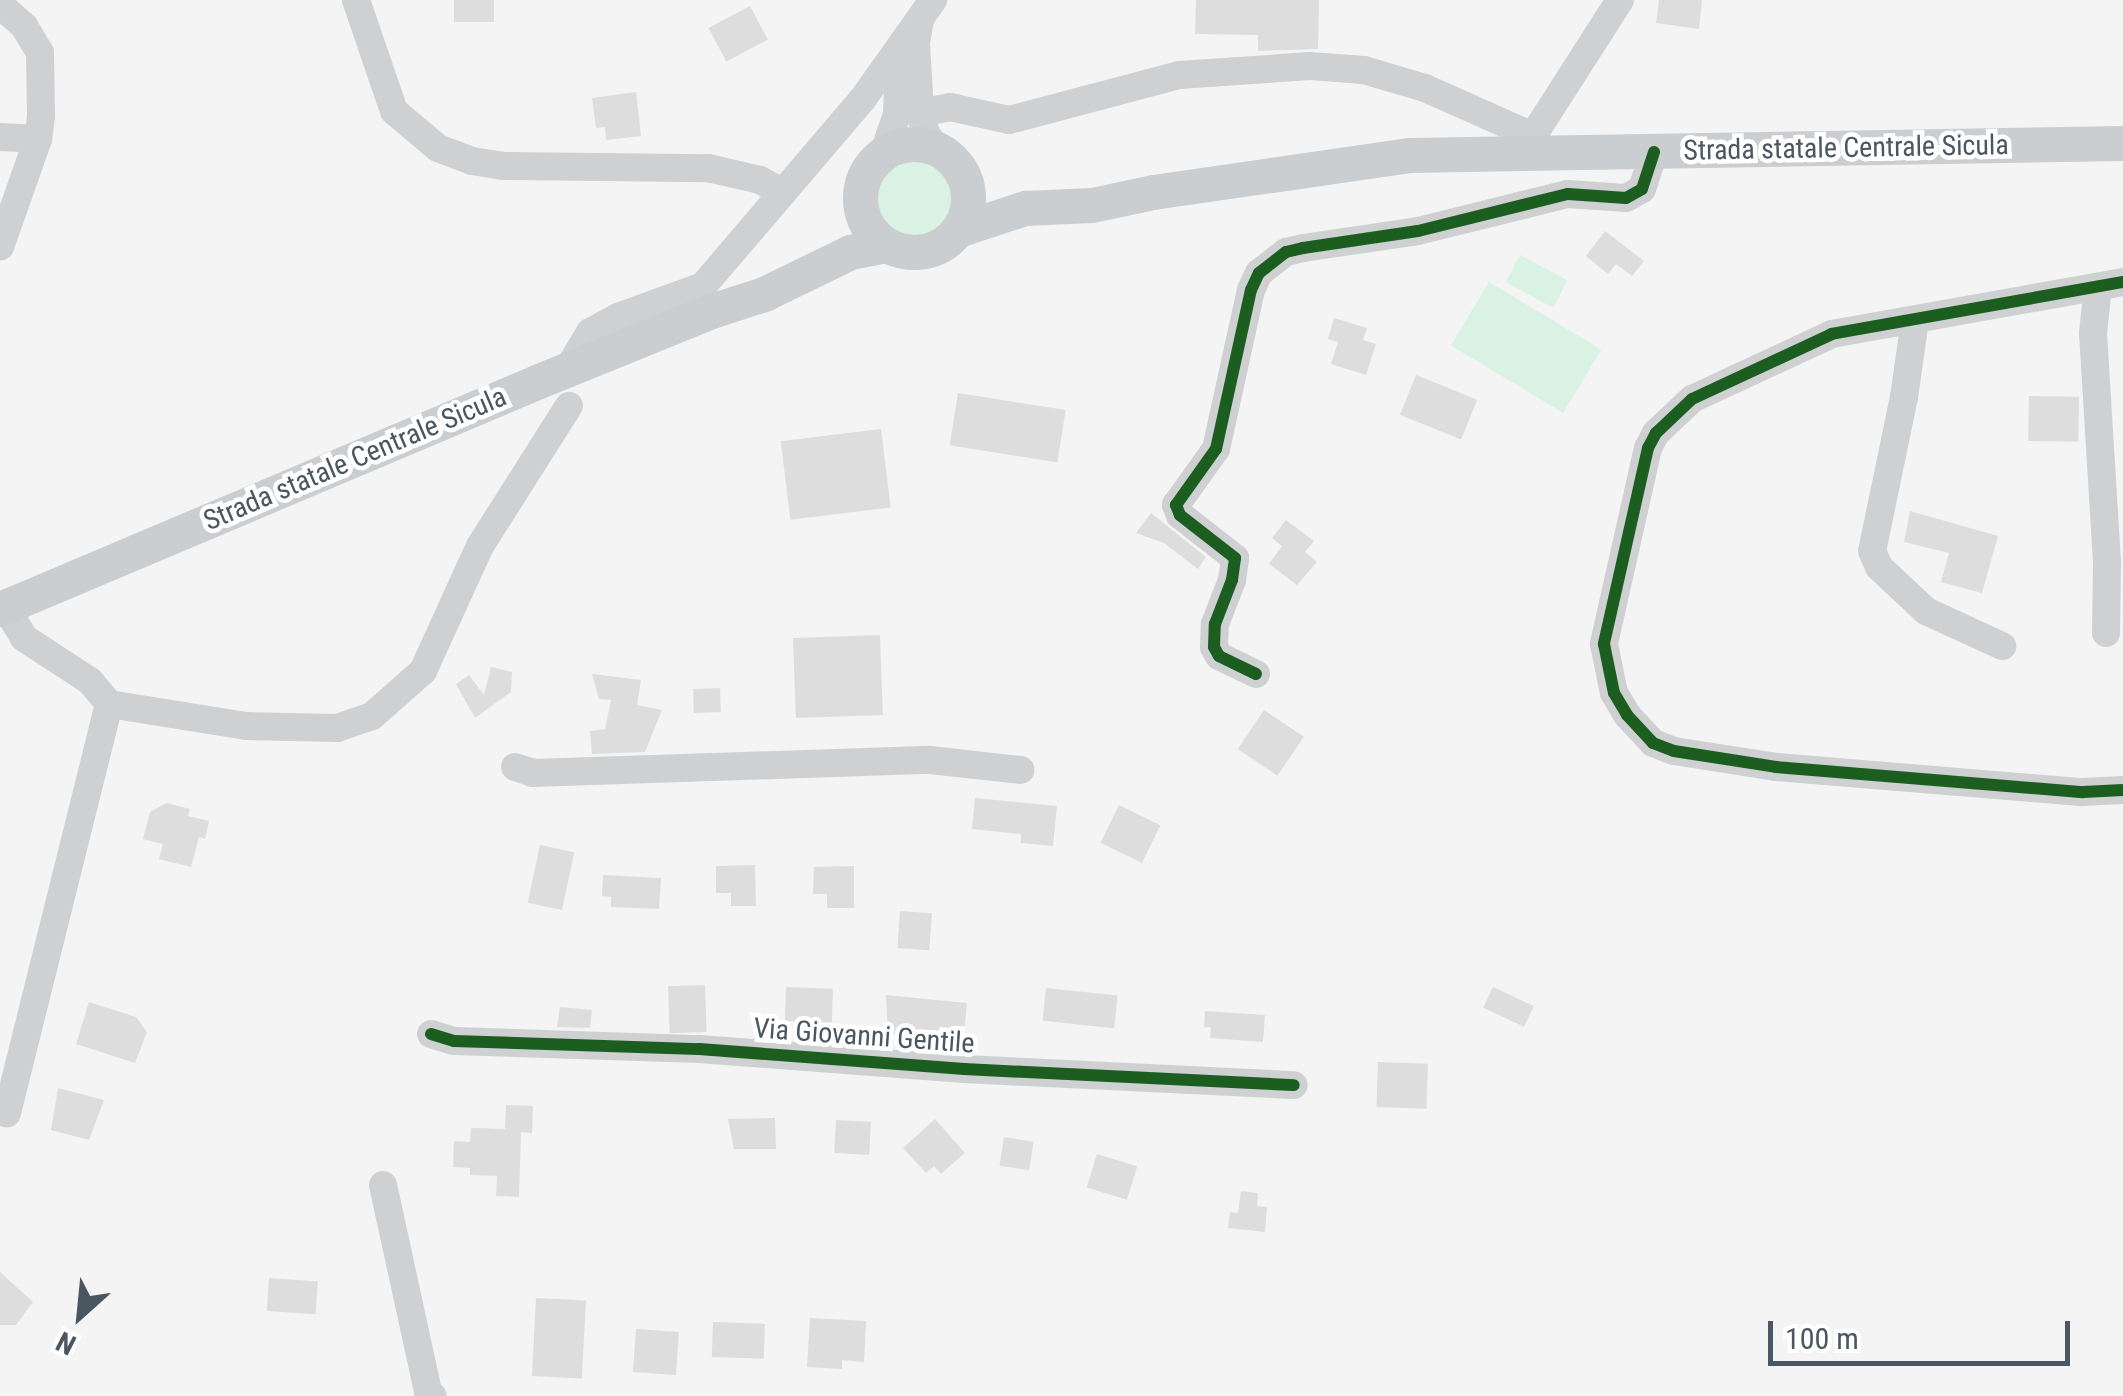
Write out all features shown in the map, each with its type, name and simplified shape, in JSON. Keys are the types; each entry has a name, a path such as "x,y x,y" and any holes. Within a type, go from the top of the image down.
{"main road":[{"name":"Strada statale Centrale Sicula","path":"958,230 1002,212 1092,205 1152,192 1410,155 1533,145 1654,152 2123,143"},
{"path":"906,144 950,161 968,202 958,230 947,242 918,252 887,245 866,223 860,193 872,163 884,152 906,144"},
{"name":"Strada statale Centrale Sicula","path":"950,161 1015,193 1045,196 1152,192"},
{"name":"Strada statale Centrale Sicula","path":"711,310 806,257 848,216 860,193"},
{"name":"Strada statale Centrale Sicula","path":"3,608 568,369 711,310 764,294 850,252 887,245"}],"street":[{"path":"356,0 394,111 438,148 472,162 502,166 708,168 760,180 783,192"},
{"path":"920,114 950,107 1009,120 1179,75 1310,66 1364,70 1425,88 1533,145 1620,0"},
{"path":"0,4 24,26 40,54 38,138 0,247"},
{"path":"568,369 590,332 618,317 703,286 862,100 927,9"},
{"path":"927,9 916,72 920,114 926,134 950,161"},
{"path":"884,152 897,115 898,50"},
{"path":"916,72 962,100 1009,120"},
{"path":"0,137 38,138"},
{"path":"1256,674 1219,656 1214,647 1215,624 1232,580 1234,558 1180,515 1176,505 1216,449 1251,290 1259,273 1272,260 1303,248 1418,232 1568,194 1626,198 1642,189 1654,152"},
{"path":"2116,285 1832,334 1692,398 1656,433 1642,469 1604,644 1614,693 1653,742 1700,758 2083,792 2123,790"},
{"path":"2106,633 2107,563 2093,333 2116,285"},
{"path":"1915,320 1904,397 1872,550 1879,567 1926,610 2002,646"},
{"path":"3,608 24,638 90,680 109,704 246,726 337,728 372,716 422,671 480,546 569,406"},
{"path":"7,1114 109,704"},
{"path":"515,767 533,774 930,760 1020,770"},
{"name":"Via Giovanni Gentile","path":"431,1034 454,1042 700,1049 964,1069 1294,1085"},
{"path":"384,1185 428,1392 433,1396"}],"green space":[{"path":"913,152 931,155 946,165 956,180 956,216 946,231 931,241 913,244 895,241 880,231 870,216 867,198 870,180 880,165 895,155"},
{"path":"1520,255 1568,280 1553,308 1505,282"},
{"path":"1489,282 1601,349 1563,413 1451,345"}],"building":[{"path":"454,0 494,0 494,22 454,22"},
{"path":"1196,0 1319,0 1318,49 1258,51 1258,35 1195,34"},
{"path":"1659,0 1702,0 1699,29 1656,23"},
{"path":"750,6 768,40 726,62 709,28"},
{"path":"636,92 641,136 606,140 605,127 596,128 592,98"},
{"path":"1605,231 1644,261 1632,276 1616,264 1608,274 1586,256"},
{"path":"1334,318 1367,328 1363,340 1376,344 1366,375 1331,364 1338,342 1328,339"},
{"path":"1416,375 1477,400 1461,440 1400,415"},
{"path":"958,393 1066,410 1057,462 950,445"},
{"path":"2029,396 2079,397 2078,442 2028,441"},
{"path":"881,429 891,507 790,520 781,441"},
{"path":"1910,511 1998,536 1982,593 1941,582 1949,553 1904,542"},
{"path":"1151,513 1206,557 1198,569 1164,543 1136,533"},
{"path":"1286,520 1314,541 1305,552 1317,562 1297,585 1269,564 1282,546 1272,538"},
{"path":"880,635 883,715 796,718 793,638"},
{"path":"491,667 512,672 511,692 475,718 456,684 469,675 484,695"},
{"path":"592,674 641,680 637,705 662,710 645,752 592,754 590,731 605,729 611,700 599,699"},
{"path":"720,688 721,712 694,713 693,689"},
{"path":"1264,710 1304,737 1278,776 1238,749"},
{"path":"975,798 1057,806 1053,846 1021,843 1021,834 972,829"},
{"path":"166,803 190,809 188,816 209,821 205,839 199,837 191,867 159,859 163,844 143,839 150,812"},
{"path":"1119,805 1160,825 1142,863 1101,843"},
{"path":"540,845 574,852 562,910 528,903"},
{"path":"755,865 756,906 731,906 731,893 716,893 716,866"},
{"path":"854,866 854,908 827,908 827,894 813,894 814,867"},
{"path":"603,875 661,878 659,909 611,907 611,897 602,896"},
{"path":"900,911 932,913 929,950 897,948"},
{"path":"705,985 707,1032 670,1033 668,986"},
{"path":"786,987 833,989 832,1023 785,1021"},
{"path":"1493,987 1534,1006 1524,1027 1483,1008"},
{"path":"1046,988 1118,996 1114,1028 1043,1021"},
{"path":"886,995 967,1003 964,1033 959,1032 958,1042 888,1035"},
{"path":"89,1002 136,1017 147,1032 135,1063 76,1044"},
{"path":"560,1007 592,1010 590,1028 557,1027"},
{"path":"1205,1011 1265,1015 1263,1042 1210,1038 1211,1027 1204,1027"},
{"path":"1378,1062 1428,1064 1426,1109 1376,1107"},
{"path":"58,1088 104,1100 89,1140 51,1130"},
{"path":"506,1105 533,1106 532,1133 521,1132 519,1197 496,1196 497,1176 470,1175 470,1168 453,1167 454,1141 470,1142 471,1128 505,1129"},
{"path":"775,1118 776,1149 734,1149 728,1119"},
{"path":"935,1119 965,1153 941,1174 934,1166 926,1173 903,1148"},
{"path":"836,1120 871,1122 869,1155 834,1153"},
{"path":"1004,1137 1034,1142 1029,1170 999,1166"},
{"path":"1097,1154 1137,1166 1127,1200 1087,1187"},
{"path":"1241,1191 1258,1193 1257,1206 1267,1207 1265,1232 1228,1228 1230,1212 1238,1213"},
{"path":"0,1272 33,1302 16,1325 0,1325"},
{"path":"269,1278 318,1281 316,1314 267,1311"},
{"path":"536,1298 586,1301 582,1379 532,1376"},
{"path":"810,1318 866,1321 864,1362 842,1360 842,1369 807,1367"},
{"path":"713,1322 765,1324 764,1359 712,1357"},
{"path":"636,1329 679,1332 676,1375 633,1372"}],"cycle path":[{"path":"1256,674 1219,656 1214,647 1215,624 1232,580 1235,558 1180,515 1176,505 1216,449 1251,290 1259,273 1286,252 1303,248 1418,231 1568,194 1626,198 1642,189 1654,152"},
{"path":"2123,282 1832,334 1692,399 1656,433 1648,448 1604,644 1614,693 1627,715 1653,743 1674,751 1776,767 2083,792 2123,790"},
{"path":"431,1034 454,1041 699,1049 964,1069 1294,1085"}]}
